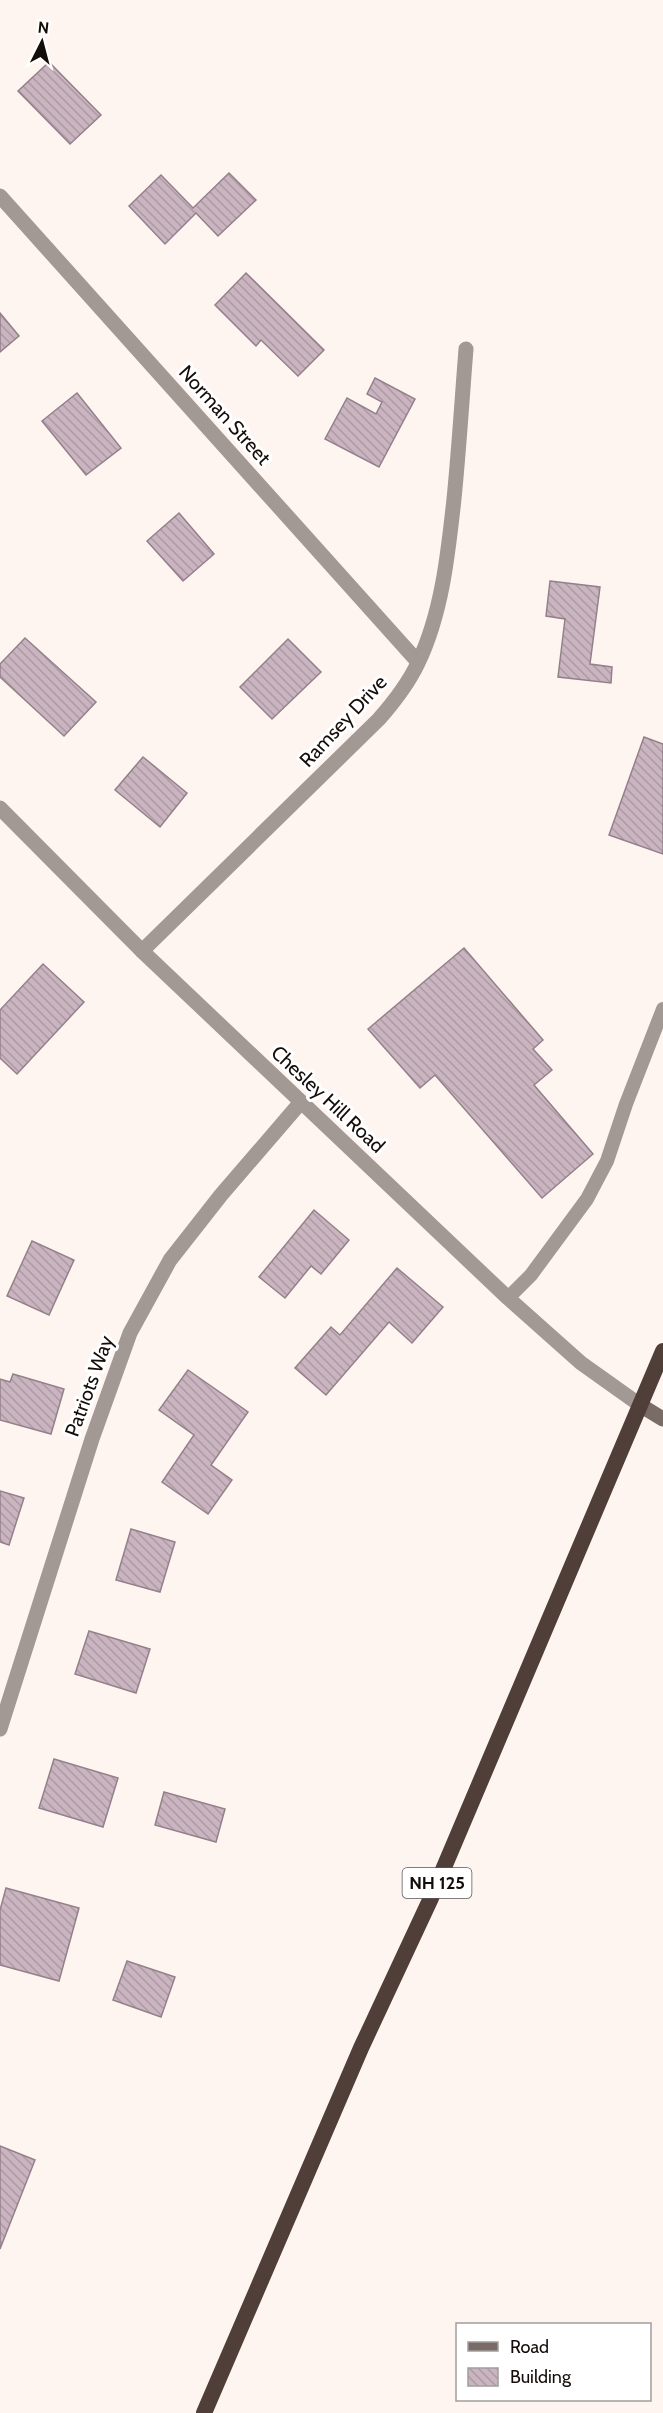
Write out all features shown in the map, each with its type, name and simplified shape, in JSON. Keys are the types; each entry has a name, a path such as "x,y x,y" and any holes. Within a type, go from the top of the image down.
{"highway":[{"name":"NH 125","path":"204,2413 361,2048 431,1898 663,1351"}],"main road":[{"path":"640,1405 663,1419"}],"street":[{"name":"Norman Street","path":"0,196 418,662"},
{"name":"Ramsey Drive","path":"142,951 379,719 401,693 418,662 434,619 450,539 466,349"},
{"name":"Chesley Hill Road","path":"0,808 142,951 508,1298 581,1363 640,1405"},
{"name":"Patriots Way","path":"0,1729 92,1439 130,1333 170,1260 220,1195 302,1102"}],"lane":[{"path":"508,1298 531,1275 587,1199 607,1161 626,1104 663,1010"}],"building":[{"path":"49,62 101,115 70,144 18,91"},
{"path":"229,173 256,200 218,236 196,213 165,244 129,206 161,175 193,208"},
{"path":"246,273 324,350 298,376 261,340 256,346 215,305"},
{"path":"0,313 19,336 0,352"},
{"path":"375,378 415,399 379,467 325,439 347,398 376,414 382,402 367,394"},
{"path":"77,393 121,448 86,475 42,421"},
{"path":"179,513 214,554 183,581 147,541"},
{"path":"550,581 600,587 590,664 612,667 611,683 558,677 565,619 546,616"},
{"path":"25,638 96,702 64,736 0,677 0,664"},
{"path":"288,639 321,672 272,719 240,687"},
{"path":"644,737 663,744 663,854 609,835"},
{"path":"143,757 187,793 160,827 115,790"},
{"path":"464,948 543,1040 533,1049 552,1070 534,1085 593,1154 542,1198 435,1075 420,1088 368,1029"},
{"path":"43,964 84,1002 17,1074 0,1058 0,1010"},
{"path":"314,1210 349,1240 321,1274 311,1266 285,1298 259,1277"},
{"path":"32,1241 74,1260 49,1315 7,1296"},
{"path":"397,1268 443,1307 412,1343 389,1322 326,1395 295,1368 331,1327 340,1335"},
{"path":"188,1370 248,1412 211,1465 232,1480 208,1514 162,1482 194,1435 159,1410"},
{"path":"13,1374 64,1389 51,1434 0,1420 0,1379 10,1382"},
{"path":"0,1491 24,1498 9,1545 0,1542"},
{"path":"131,1529 175,1542 160,1592 116,1580"},
{"path":"89,1631 150,1649 136,1693 75,1674"},
{"path":"54,1759 118,1778 103,1827 39,1808"},
{"path":"164,1792 225,1809 216,1842 155,1825"},
{"path":"6,1888 79,1908 59,1981 0,1965 0,1910"},
{"path":"127,1961 175,1977 161,2017 113,2000"},
{"path":"0,2146 35,2160 0,2249"}]}
